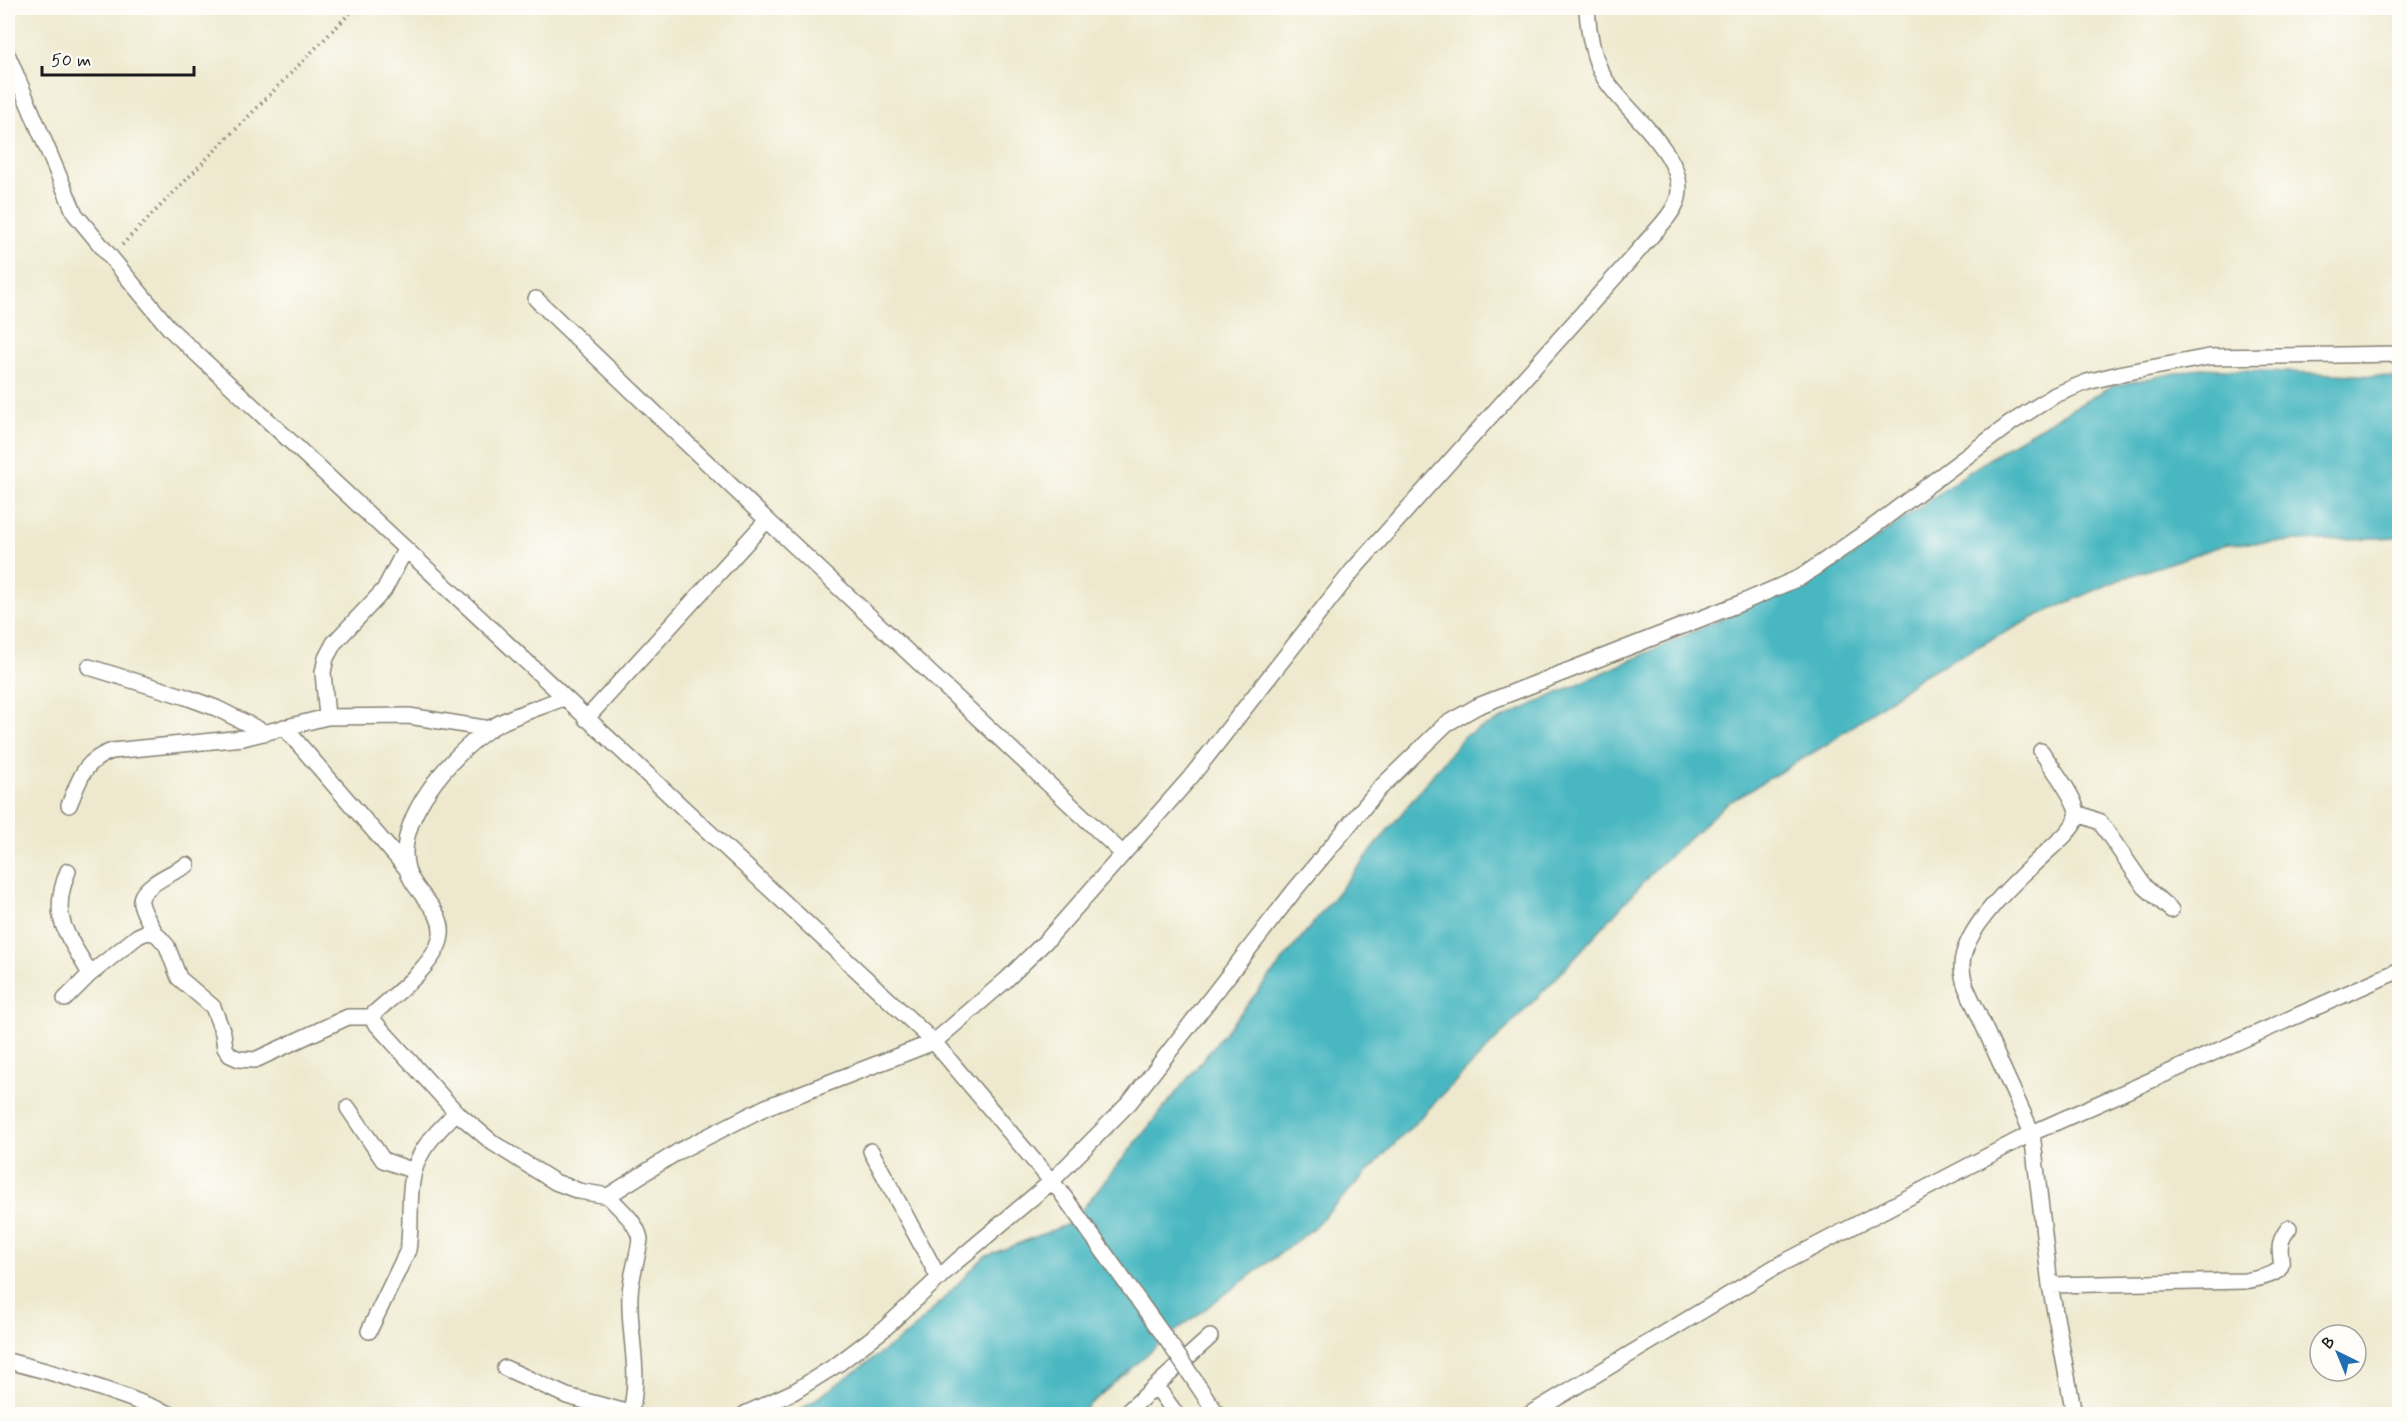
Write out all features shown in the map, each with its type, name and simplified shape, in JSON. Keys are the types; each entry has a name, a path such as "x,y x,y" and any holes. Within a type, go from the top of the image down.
{"street":[{"path":"608,1196 679,1150 733,1122 934,1042 1006,980 1048,939 1190,778 1353,570 1639,250 1677,201 1680,185 1672,165 1655,138 1605,79 1596,57 1587,8"},
{"path":"8,56 75,214 170,330 934,1042 1056,1186 1172,1347 1217,1414"},
{"path":"536,299 767,520 1122,853"},
{"path":"745,1414 795,1391 838,1364 884,1329 939,1278 1056,1186 1130,1102 1287,900 1379,789 1446,724 1478,706 1741,603 1801,576 1866,532 2011,423 2055,395 2088,382 2123,372 2209,357 2400,354"},
{"path":"586,720 767,520"},
{"path":"327,717 322,672 326,658 334,644 384,590 405,550"},
{"path":"89,667 216,708 266,733"},
{"path":"407,869 406,845 414,815 441,773 455,758 490,729 563,698"},
{"path":"69,805 85,768 99,755 111,751 243,738 327,717 408,716 490,729"},
{"path":"187,865 149,886 140,901 156,934 167,946 179,978 213,1007 223,1033 225,1048 230,1055 239,1059 255,1060 348,1017 370,1017 423,967 440,940 441,927 438,915 415,887 407,869 284,728"},
{"path":"2041,751 2073,802 2077,813 2073,826 1984,915 1970,937 1962,968 1966,987 2032,1132 2050,1286 2074,1414"},
{"path":"2077,813 2100,822 2145,887 2171,910"},
{"path":"68,871 60,892 59,914 90,974"},
{"path":"65,999 90,974 138,936 147,932 156,934"},
{"path":"1530,1414 1775,1267 2032,1132 2400,970"},
{"path":"370,1017 456,1112 493,1143 555,1182 579,1191 608,1196 639,1232 640,1239 630,1296 635,1383 630,1414 567,1396 505,1368"},
{"path":"348,1108 383,1160 414,1171"},
{"path":"369,1331 408,1250 414,1171 420,1154 456,1112"},
{"path":"871,1151 939,1278"},
{"path":"2050,1286 2245,1281 2270,1276 2278,1271 2282,1263 2280,1245 2289,1228"},
{"path":"1125,1414 1210,1337"},
{"path":"8,1361 55,1372 108,1389 170,1414"},
{"path":"1156,1386 1176,1414"}],"path":[{"path":"109,254 355,8"}],"water":[{"path":"2201,368 2399,377 2399,537 2227,544 2121,579 2037,616 1923,675 1829,743 1726,804 1657,867 1557,977 1310,1231 1161,1342 1079,1414 795,1414 912,1331 984,1257 1071,1223 1464,736 1840,565 1966,474 2016,441 2112,386"}]}
